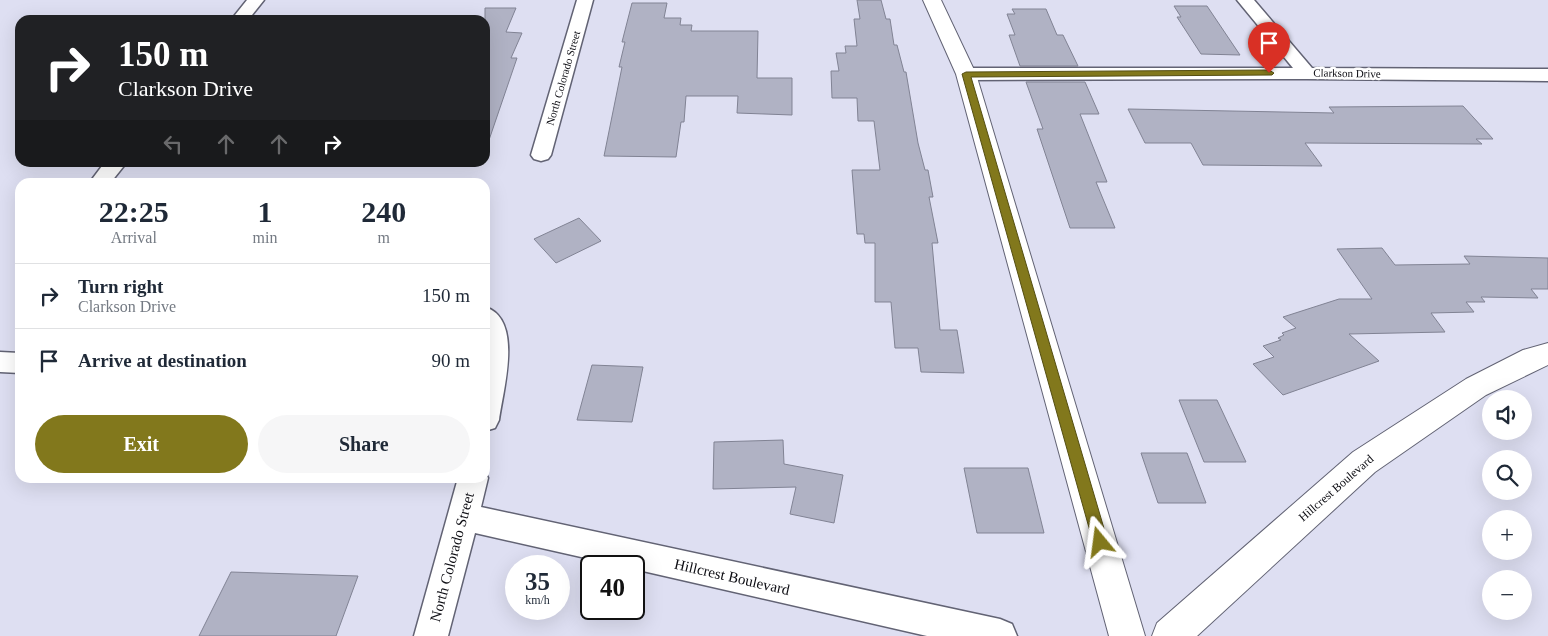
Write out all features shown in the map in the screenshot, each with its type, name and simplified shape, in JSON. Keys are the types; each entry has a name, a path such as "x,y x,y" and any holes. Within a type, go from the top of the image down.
{"street":[{"path":"243,15 256,0"},
{"name":"North Colorado Street","path":"541,155 585,0"},
{"path":"932,0 966,74 1128,636"},
{"path":"1246,0 1307,73"},
{"name":"Clarkson Drive","path":"966,74 1307,73 1548,75"},
{"path":"103,178 113,167"},
{"path":"490,322 493,325 496,349 490,388"},
{"name":"Hillcrest Boulevard","path":"1170,636 1364,462 1476,387 1533,358 1548,354"},
{"path":"0,362 15,362"},
{"name":"North Colorado Street","path":"431,636 464,517 471,483"},
{"name":"Hillcrest Boulevard","path":"464,517 1000,636"}],"building":[{"path":"857,0 881,0 886,19 890,19 894,45 897,45 904,72 906,72 918,143 925,170 928,170 933,197 929,197 938,243 932,243 940,330 957,330 964,373 921,372 918,348 895,348 891,302 875,302 875,243 865,243 864,234 857,234 852,170 880,170 874,121 858,121 857,98 832,98 831,71 839,71 836,53 846,53 845,46 857,46 854,19 860,19"},
{"path":"632,3 667,3 664,18 681,18 680,25 692,25 691,31 758,31 757,78 792,78 792,115 737,113 738,96 686,96 684,122 681,122 676,157 604,156 622,67 619,67 625,42 622,42"},
{"path":"1174,6 1207,6 1240,55 1201,54 1177,17 1181,17"},
{"path":"485,8 516,8 506,32 522,33 511,58 517,58 490,137 490,15 485,15"},
{"path":"1012,9 1046,9 1057,35 1063,35 1078,66 1020,66 1009,35 1015,35 1007,14 1015,14"},
{"path":"1026,82 1085,82 1099,114 1080,114 1107,182 1096,182 1115,228 1070,228 1037,129 1043,129"},
{"path":"1463,106 1493,139 1476,139 1482,144 1305,143 1322,166 1203,165 1191,143 1145,143 1128,109 1334,113 1329,107"},
{"path":"579,218 601,241 556,263 534,239"},
{"path":"1382,248 1395,265 1470,264 1464,256 1548,258 1548,289 1531,289 1538,298 1481,297 1485,302 1466,302 1474,312 1431,313 1445,332 1349,334 1379,361 1283,395 1253,364 1274,357 1263,346 1281,340 1278,338 1284,335 1282,333 1296,328 1283,317 1339,299 1372,299 1337,249"},
{"path":"592,365 643,367 632,422 577,420"},
{"path":"1179,400 1217,400 1246,462 1204,462"},
{"path":"783,440 784,464 843,475 834,523 790,514 796,487 713,489 714,442"},
{"path":"1141,453 1187,453 1206,503 1158,503"},
{"path":"964,468 1028,468 1044,533 977,533"},
{"path":"231,572 358,576 336,636 199,636"}],"route":[{"path":"1100,542 966,74 1269,73"}]}
